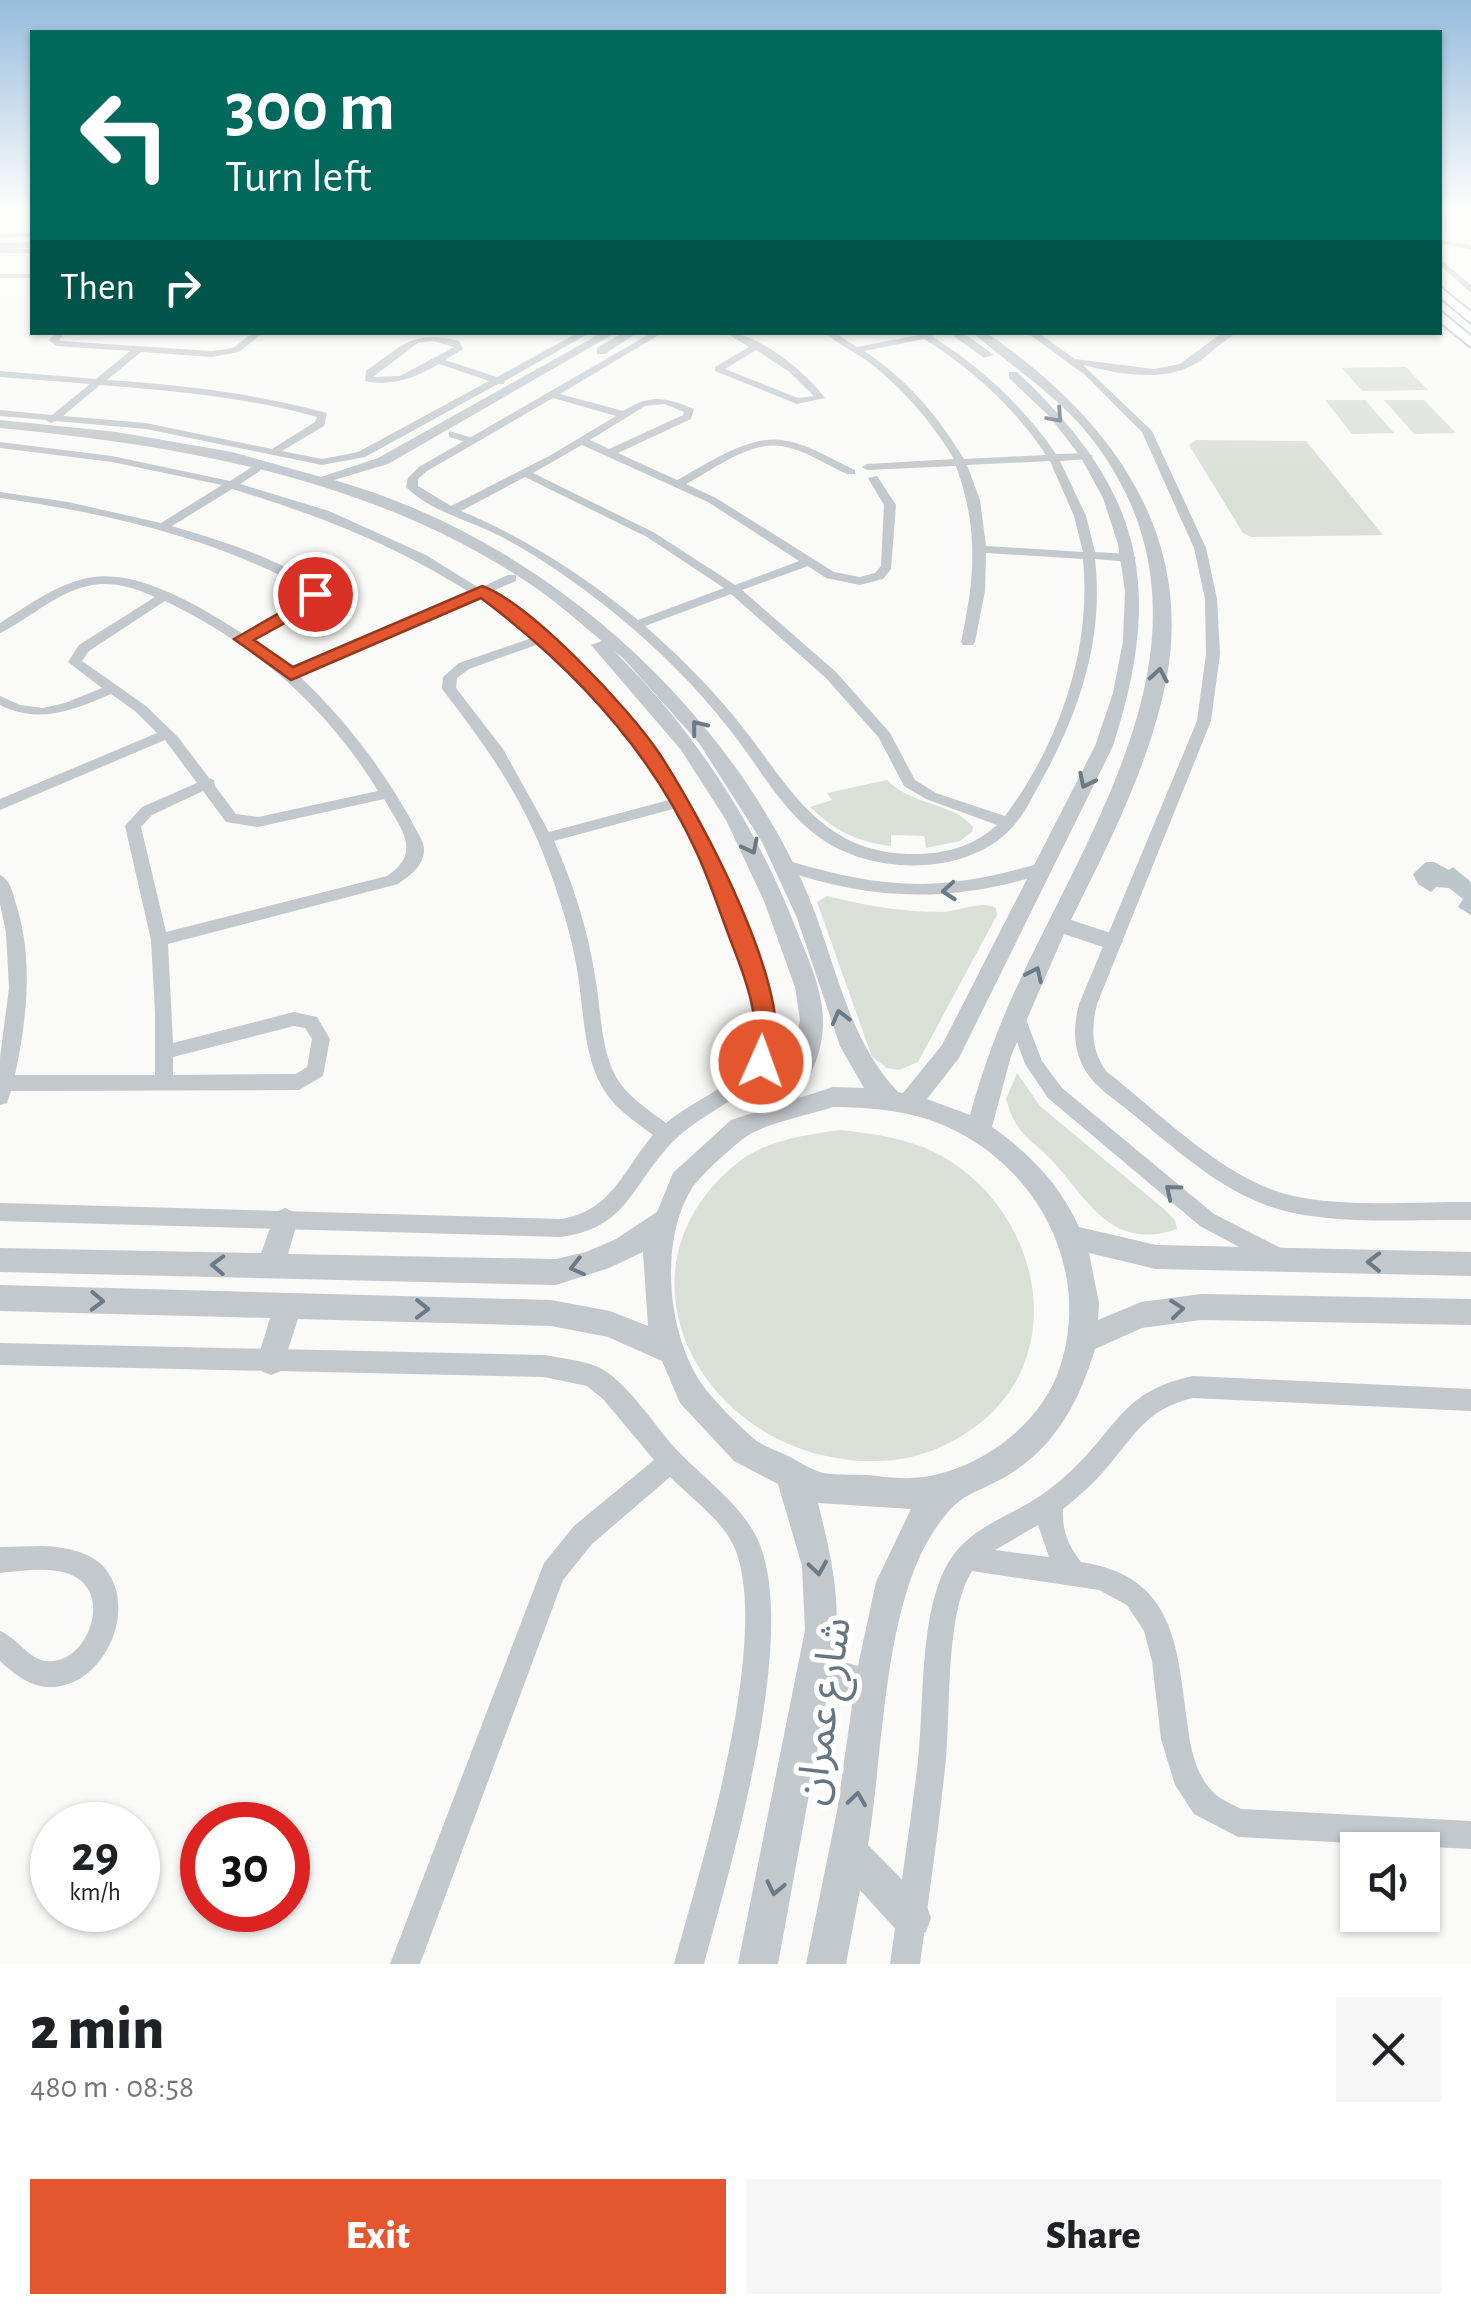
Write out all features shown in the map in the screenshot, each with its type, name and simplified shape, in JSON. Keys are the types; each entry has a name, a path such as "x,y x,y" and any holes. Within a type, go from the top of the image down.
{"main road":[{"path":"1452,302 1471,319"},
{"path":"1442,319 1471,344"}],"street":[{"path":"59,335 54,340 58,344 225,354 255,335"},
{"path":"0,427 49,421 146,426 322,462 352,459 582,335"},
{"path":"322,478 382,462 607,335"},
{"path":"375,497 387,474 628,335"},
{"path":"655,335 417,473 412,482 416,491 510,538 575,578 636,625 716,703 798,814 824,836 861,852 926,859 983,844 1008,824 1049,755 1076,692 1090,634 1090,556 1076,504 1053,458 1028,422 998,390 929,335"},
{"path":"733,335 755,347 804,381 820,398 797,401 718,368 755,347"},
{"path":"832,335 857,350 918,400 961,462 973,488 983,549 977,609 968,642"},
{"path":"857,350 924,335"},
{"path":"0,413 188,445 322,478 375,497 486,549 597,624 665,688 728,767 785,865 817,944 852,1054 874,1085 899,1101 978,1131 1025,1168 1052,1200 1072,1236 1084,1282 1084,1338 1067,1390 1035,1436 986,1471 948,1486 910,1494 869,1495 828,1488 790,1475 748,1452 712,1422 684,1386 664,1348 654,1304 653,1262 662,1222 676,1191 708,1152 749,1122 780,1108 833,1097 899,1101 951,1051 1104,746 1122,694 1134,622 1129,554 1112,500 1088,456 1036,395 958,335"},
{"path":"978,1131 993,1069 1016,1014 1135,758 1152,706 1164,635 1155,551 1133,491 1096,434 1040,377 981,335"},
{"path":"1037,335 1139,418 1152,437 1163,472 1200,548 1211,599 1213,654 1204,720 1084,1020 1082,1044 1090,1063 1100,1076 1247,1187 1294,1204 1471,1210"},
{"path":"1072,360 1134,370 1170,368 1195,360 1215,340 1227,335"},
{"path":"435,360 460,346 419,339 367,376 372,381 392,381 435,360 516,387"},
{"path":"49,421 140,348"},
{"path":"0,374 101,380 232,395 323,415 320,424 276,450"},
{"path":"552,395 624,415"},
{"path":"454,509 654,400 666,401 691,413 611,452"},
{"path":"0,427 148,447 256,469 380,510 512,578 589,636 660,708 715,782 754,852 780,911 811,1003 807,1056 780,1108"},
{"path":"454,434 473,440"},
{"path":"583,441 679,483 830,575 849,581 870,580 884,572 890,506 870,473"},
{"path":"679,483 759,444 774,442 789,444 851,472 870,473 961,462 1088,456"},
{"path":"0,445 129,460 234,483 364,527 482,591 544,638 616,710 680,802 729,902 749,960 768,1037 766,1050 753,1073 666,1134 610,1208 579,1226 0,1212"},
{"path":"163,527 256,469"},
{"path":"525,473 638,528 732,590 831,676 885,736 909,782 931,796 1008,824"},
{"path":"0,496 90,510 163,527 254,559 314,590 314,597 306,605 243,639"},
{"path":"486,549 510,538"},
{"path":"983,549 1090,556 1155,551"},
{"path":"636,625 810,560"},
{"path":"291,674 512,578"},
{"path":"0,629 62,591 85,582 122,580 164,597 243,639 291,674 348,733 390,793 416,850 402,874 380,884 158,940"},
{"path":"164,597 75,657 78,666 113,688 167,734 209,783 231,818 247,823 390,793"},
{"path":"544,638 464,666 448,683 504,760 546,838 580,944 606,1078 620,1098 666,1134"},
{"path":"0,700 22,712 40,714 113,688"},
{"path":"0,805 167,734"},
{"path":"164,1082 158,940 133,826 147,812 209,783"},
{"path":"546,838 680,802"},
{"path":"785,865 848,885 917,893 984,887 1044,868"},
{"path":"0,881 13,930 17,978 14,1030 2,1090 164,1082 299,1082 316,1071 321,1039 310,1022 294,1019 165,1052"},
{"path":"1058,924 1112,942"},
{"path":"1016,1014 1034,1064 1055,1094 1207,1220 1284,1260"},
{"path":"270,1267 284,1220"},
{"path":"0,1260 556,1272 616,1254 642,1240 662,1222"},
{"path":"1072,1236 1156,1256 1471,1264"},
{"path":"0,1298 551,1313 610,1324 664,1348"},
{"path":"271,1361 288,1306"},
{"path":"1084,1338 1141,1315 1170,1309 1469,1314"},
{"path":"0,1354 569,1369 593,1376 611,1390 746,1542 754,1564 758,1596 753,1679 742,1746 720,1848 688,1964"},
{"path":"905,1964 932,1760 943,1617 947,1595 966,1558 982,1543 1052,1503 1080,1479 1137,1410 1172,1390 1471,1400"},
{"path":"405,1964 553,1572 583,1535 672,1461"},
{"name":"شارع عمران","path":"758,1964 817,1671 822,1600 802,1503 790,1475"},
{"name":"شارع عمران","path":"826,1964 850,1852 883,1606 894,1571 918,1525 948,1486"},
{"path":"1052,1503 1050,1532 1063,1561 1074,1574"},
{"path":"966,1558 1117,1582 1145,1604 1161,1636 1184,1777 1206,1808 1238,1823 1471,1834"},
{"path":"0,1560 52,1560 85,1568 98,1579 106,1594 100,1636 87,1657 58,1674 30,1668 0,1644"},
{"path":"817,1671 872,1686"},
{"path":"850,1852 912,1918"}],"shaded area":[{"path":"1406,367 1428,390 1362,391 1342,368"},
{"path":"1325,400 1365,400 1394,433 1352,434"},
{"path":"1384,400 1424,400 1456,433 1414,434"},
{"path":"1196,440 1306,441 1383,535 1251,537 1243,533 1189,445"},
{"path":"887,780 908,795 965,819 973,827 972,832 960,841 926,848 924,836 891,835 891,846 847,834 810,807 832,800 827,793"},
{"path":"1426,862 1449,870 1453,867 1471,882 1471,915 1458,907 1463,899 1449,888 1436,887 1431,892 1418,884 1413,874"},
{"path":"827,896 913,911 943,912 984,905 996,908 997,915 918,1062 899,1070 887,1068 872,1057 817,902"},
{"path":"1017,1073 1040,1106 1165,1210 1175,1220 1177,1229 1136,1234 1105,1220 1092,1208 1016,1123 1006,1099"},
{"path":"841,1130 913,1144 936,1153 970,1176 998,1206 1019,1241 1031,1279 1034,1318 1027,1356 1009,1392 963,1435 909,1457 871,1461 831,1457 782,1441 740,1414 707,1379 685,1339 675,1295 679,1249 698,1205 735,1165 772,1144"}],"route":[{"path":"315,594 306,605 243,639 291,674 482,591 514,613 581,672 649,753 706,849 749,960 766,1025 768,1037 761,1062"}]}
